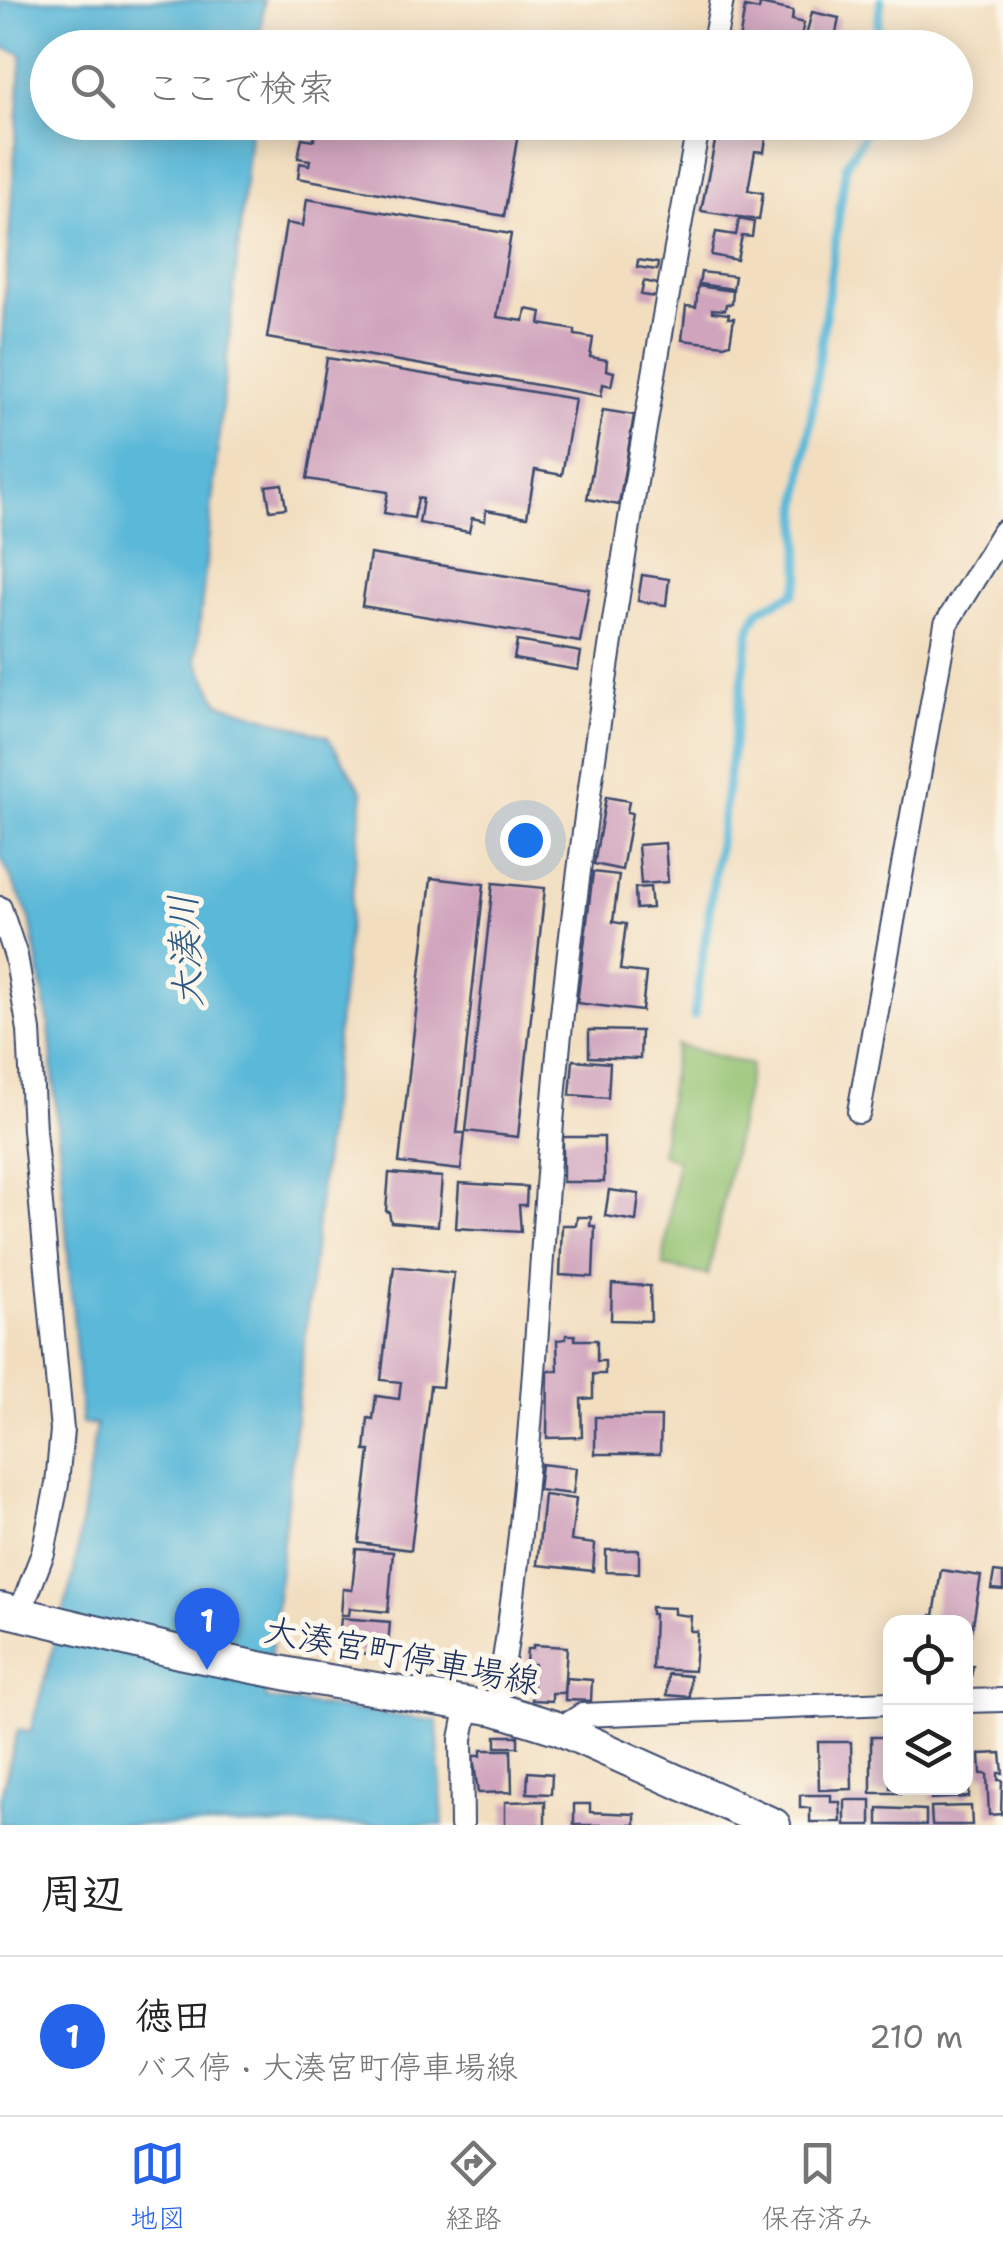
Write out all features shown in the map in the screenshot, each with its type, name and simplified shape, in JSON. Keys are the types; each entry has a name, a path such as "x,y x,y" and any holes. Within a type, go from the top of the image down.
{"main road":[{"name":"大湊宮町停車場線","path":"10,1617 299,1676 482,1706 560,1729 774,1825"}],"street":[{"path":"716,30 722,0"},
{"path":"462,1825 460,1739 482,1706 519,1551 562,1008 590,778 624,547 695,140"},
{"path":"859,1112 946,624 1003,532"},
{"path":"0,908 16,956 29,1030 34,1130 62,1430 43,1553 10,1617"},
{"path":"973,1701 1003,1700"},
{"path":"560,1729 582,1715 883,1703"}],"green space":[{"path":"676,1045 751,1065 708,1275 663,1266 677,1160 661,1153"}],"water":[{"name":"大湊川","path":"0,0 264,0 261,30 30,30 30,140 249,140 196,659 219,703 327,736 363,792 266,1699 437,1721 443,1825 0,1825 0,1799 18,1730 30,1732 74,1573 96,1425 82,1423 49,1025 30,918 0,856 0,366 22,54 0,46"}],"building":[{"path":"760,4 793,11 792,20 804,23 802,30 741,30 745,7 759,10"},
{"path":"812,12 839,18 837,30 808,30"},
{"path":"302,140 517,140 504,216 298,178 300,163 309,165 310,160 298,158"},
{"path":"715,140 766,140 764,152 755,151 748,190 763,193 759,220 701,211"},
{"path":"307,199 511,234 497,317 524,321 526,309 542,312 540,324 575,330 575,335 593,338 590,357 607,360 606,370 614,372 611,386 603,384 601,396 267,338 286,223 303,226"},
{"path":"739,219 754,222 752,237 742,236 737,260 711,255 716,232 736,235"},
{"path":"638,260 658,263 657,270 637,267"},
{"path":"701,272 735,276 733,289 699,284"},
{"path":"644,281 658,284 656,297 641,295"},
{"path":"698,286 733,291 732,304 726,304 725,310 712,309 734,318 730,343 682,340 686,306 696,307"},
{"path":"327,358 575,399 562,475 535,470 527,517 486,510 485,521 472,518 469,532 419,523 423,499 418,498 414,518 384,513 388,492 307,479"},
{"path":"603,410 634,415 619,505 587,499"},
{"path":"282,484 286,508 270,510 266,486"},
{"path":"370,554 589,589 580,642 362,606"},
{"path":"642,575 669,579 666,605 638,601"},
{"path":"517,641 581,652 578,670 514,659"},
{"path":"606,797 629,801 627,812 632,813 622,870 594,864"},
{"path":"665,843 668,882 641,884 638,845"},
{"path":"593,872 619,875 613,922 626,924 620,970 646,973 642,1011 577,1003"},
{"path":"431,878 484,884 457,1133 465,1133 461,1170 399,1163"},
{"path":"493,883 545,888 518,1137 466,1131"},
{"path":"650,887 652,908 636,909 635,888"},
{"path":"589,1030 641,1031 640,1059 589,1057"},
{"path":"573,1060 610,1063 608,1098 570,1095"},
{"path":"563,1137 604,1137 604,1182 563,1182"},
{"path":"389,1173 442,1177 438,1226 391,1222 386,1211"},
{"path":"459,1183 527,1187 526,1205 519,1205 521,1232 456,1228"},
{"path":"609,1190 639,1194 636,1221 605,1216"},
{"path":"577,1217 591,1217 590,1226 595,1226 593,1277 560,1275 562,1225 576,1225"},
{"path":"394,1266 454,1273 442,1387 430,1386 411,1550 359,1543 370,1451 365,1451 368,1418 373,1419 376,1396 399,1399 401,1382 381,1380"},
{"path":"612,1284 650,1286 651,1321 611,1320"},
{"path":"566,1335 575,1335 575,1340 597,1340 597,1361 605,1361 605,1374 593,1374 593,1398 581,1399 582,1437 547,1438 548,1371 558,1371 557,1340 566,1339"},
{"path":"595,1417 661,1417 660,1454 595,1454"},
{"path":"541,1464 576,1468 573,1494 538,1490"},
{"path":"544,1495 576,1499 571,1541 595,1544 593,1571 537,1565"},
{"path":"356,1549 393,1552 388,1612 350,1608 349,1615 341,1615 343,1589 352,1590"},
{"path":"606,1550 639,1550 639,1573 606,1572"},
{"path":"941,1570 981,1576 973,1624 973,1615 934,1615"},
{"path":"994,1572 1003,1573 1003,1590 991,1589"},
{"path":"651,1607 674,1608 674,1614 691,1616 690,1631 697,1631 694,1671 652,1669"},
{"path":"341,1618 390,1622 387,1656 338,1651"},
{"path":"533,1645 567,1647 564,1693 552,1693 552,1701 532,1700 534,1664 526,1664 527,1649 533,1649"},
{"path":"668,1674 690,1676 690,1697 667,1695"},
{"path":"566,1678 592,1680 591,1701 565,1700"},
{"path":"496,1736 518,1736 518,1747 496,1747"},
{"path":"871,1737 883,1737 883,1793 871,1793"},
{"path":"818,1742 851,1742 852,1789 819,1790"},
{"path":"481,1750 511,1750 512,1792 478,1793 473,1756 481,1756"},
{"path":"1001,1753 1001,1814 989,1815 987,1774 981,1774 980,1754"},
{"path":"528,1772 552,1774 551,1794 527,1793"},
{"path":"800,1795 831,1795 831,1802 840,1802 841,1822 810,1822 810,1808 800,1808"},
{"path":"931,1795 969,1795 969,1797 931,1799"},
{"path":"845,1800 871,1800 871,1825 845,1825"},
{"path":"545,1801 545,1825 505,1825 505,1802"},
{"path":"574,1804 590,1804 590,1812 635,1814 635,1825 574,1825"},
{"path":"971,1806 972,1825 932,1825 931,1807"},
{"path":"878,1808 926,1810 926,1825 878,1825"}],"waterway":[{"path":"877,30 881,0"},
{"path":"694,1016 750,628 759,610 794,593 800,577 799,505 846,164 861,140"}],"place":[{"name":"徳田","path":"207,1670"}]}
